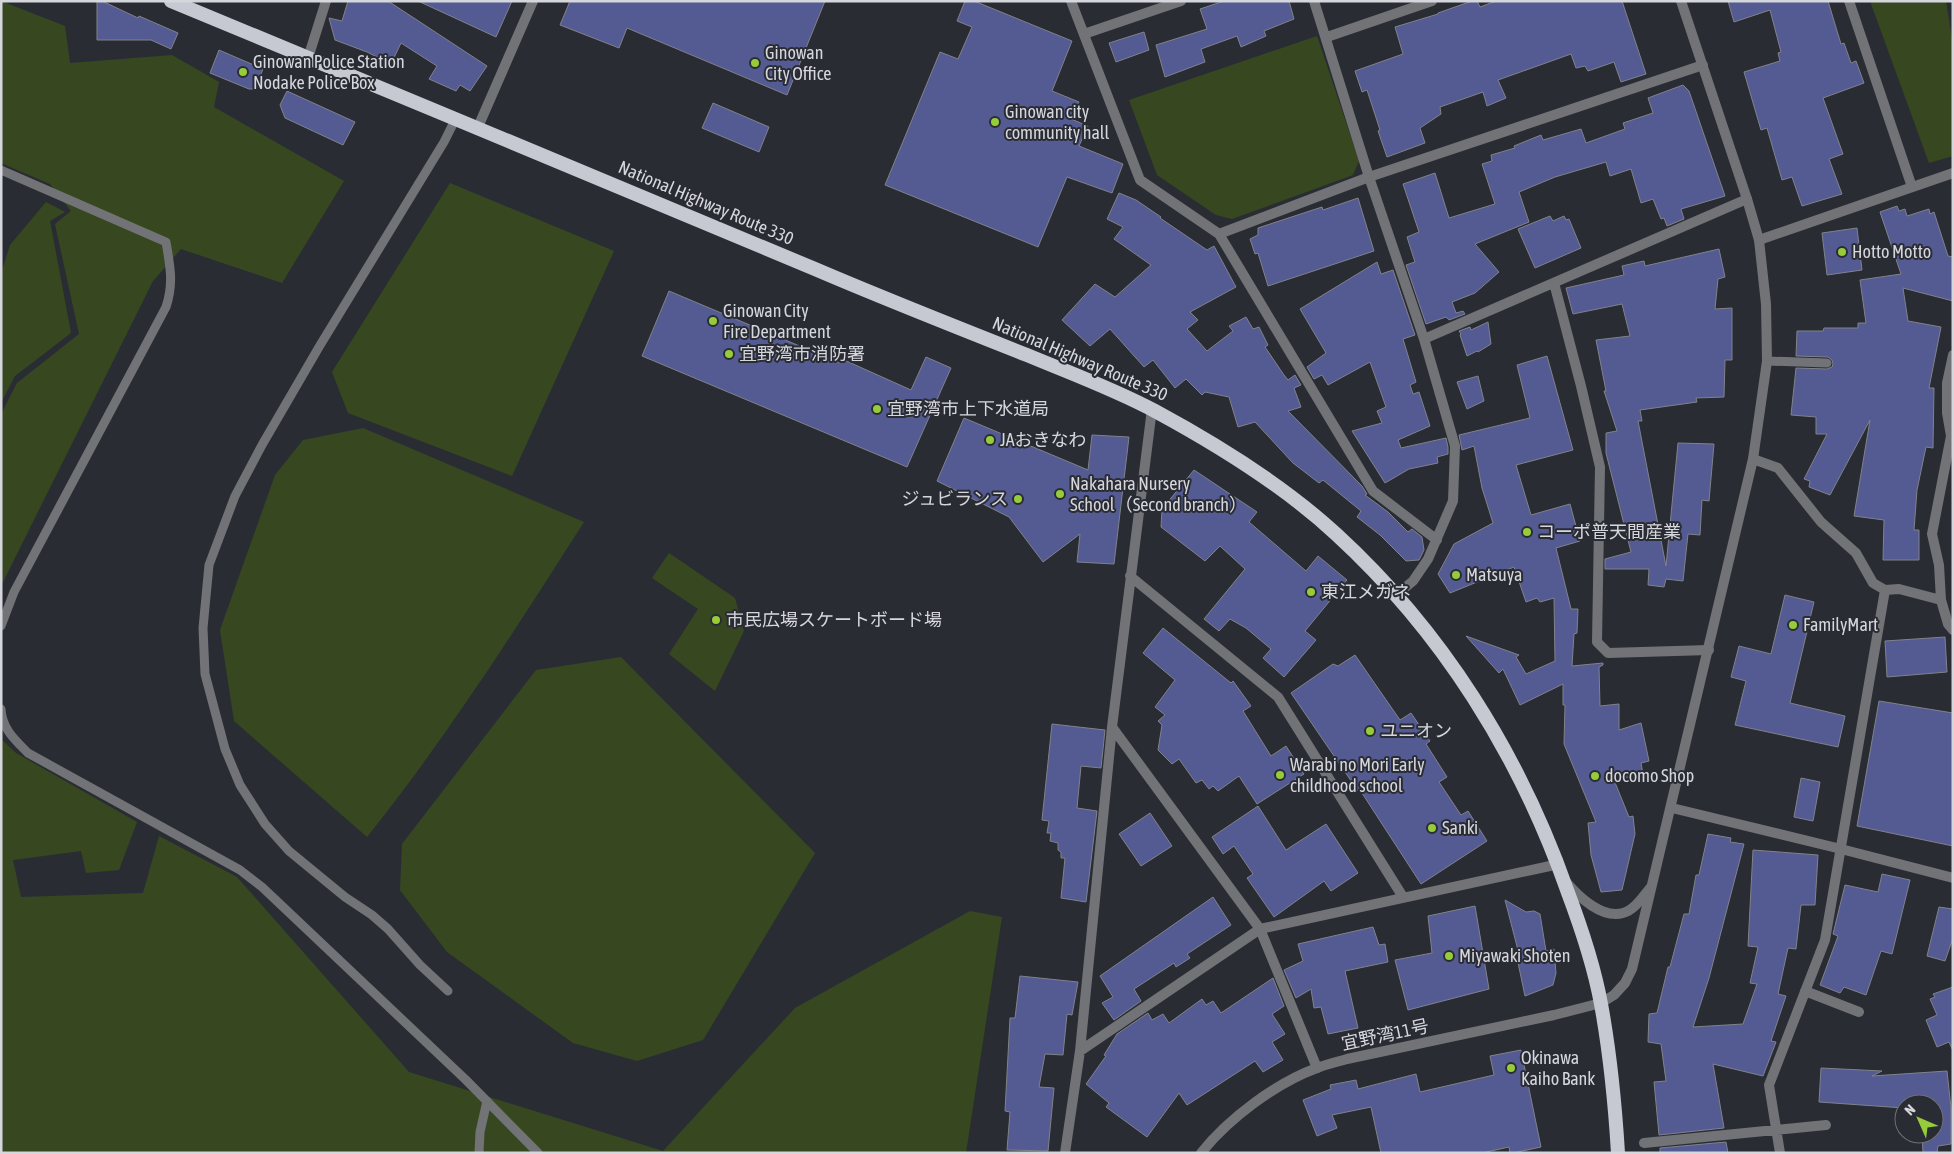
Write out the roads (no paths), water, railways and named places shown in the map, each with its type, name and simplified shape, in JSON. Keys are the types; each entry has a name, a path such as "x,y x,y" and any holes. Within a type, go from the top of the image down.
{"highway":[{"name":"National Highway Route 330","path":"171,1 478,127 812,268 1119,393 1152,409 1240,462 1291,498 1333,532 1396,595 1450,662 1489,721 1521,779 1559,864 1584,936 1601,1003 1614,1101 1618,1153"}],"street":[{"path":"308,58 326,1"},
{"path":"478,127 533,1"},
{"path":"1072,1 1140,180 1219,234 1373,490 1437,540"},
{"path":"1084,34 1182,1"},
{"path":"1314,1 1327,37 1369,177 1424,339 1455,446 1453,501 1437,540 1414,581 1396,595"},
{"path":"1327,37 1432,1"},
{"path":"1601,1003 1614,995 1625,983 1632,969 1672,808 1753,459 1767,361 1766,304 1759,240 1681,1"},
{"path":"1849,1 1912,187"},
{"path":"1219,234 1369,177 1703,65"},
{"path":"1759,240 1953,173"},
{"path":"1424,339 1747,199"},
{"path":"1554,283 1600,467 1597,642 1608,653 1709,650"},
{"path":"1953,355 1947,383 1947,413 1951,436 1932,534 1940,565 1941,600 1948,624 1953,630"},
{"path":"1065,1153 1080,1051 1112,727 1152,409"},
{"path":"1753,459 1778,468 1821,522 1856,553 1873,583 1885,590 1899,589 1941,600"},
{"path":"1130,576 1278,697 1403,897"},
{"path":"1780,1153 1769,1085 1825,940 1885,590"},
{"path":"1112,727 1260,928 1317,1068"},
{"path":"1672,808 1953,878"},
{"path":"1080,1051 1260,928 1559,864"},
{"path":"1563,878 1575,892 1595,908 1612,914 1624,913 1637,904 1653,884"},
{"path":"1805,991 1860,1012"},
{"name":"宜野湾11号","path":"1201,1153 1221,1131 1247,1109 1272,1092 1317,1068 1347,1059 1554,1015 1601,1003"},
{"path":"1644,1142 1826,1125"}],"lane":[{"path":"448,991 420,965 388,929 296,857 265,824 240,785 225,748 205,674 203,628 210,566 235,496 262,445 444,142 456,118"},
{"path":"1,170 166,242 170,266 171,292 161,315 14,592 1,626"},
{"path":"1767,361 1826,363"},
{"path":"1,709 2,720 11,736 28,753 240,870 262,887 488,1101 538,1153"},
{"path":"479,1153 480,1132 488,1101"}],"place":[{"name":"Ginowan City Office","path":"755,63"},
{"name":"Ginowan Police Station Nodake Police Box","path":"243,72"},
{"name":"Ginowan city community hall","path":"995,122"},
{"name":"Hotto Motto","path":"1842,252"},
{"name":"Ginowan City Fire Department","path":"713,321"},
{"name":"宜野湾市消防署","path":"729,354"},
{"name":"宜野湾市上下水道局","path":"877,409"},
{"name":"JAおきなわ","path":"990,440"},
{"name":"Nakahara Nursery School（Second branch）","path":"1060,494"},
{"name":"ジュビランス","path":"1018,499"},
{"name":"コーポ普天間産業","path":"1527,532"},
{"name":"Matsuya","path":"1456,575"},
{"name":"東江メガネ","path":"1311,592"},
{"name":"市民広場スケートボード場","path":"716,620"},
{"name":"FamilyMart","path":"1793,625"},
{"name":"ユニオン","path":"1370,731"},
{"name":"Warabi no Mori Early childhood school","path":"1280,775"},
{"name":"docomo Shop","path":"1595,776"},
{"name":"Sanki","path":"1432,828"},
{"name":"Miyawaki Shoten","path":"1449,956"},
{"name":"Okinawa Kaiho Bank","path":"1511,1068"}]}
